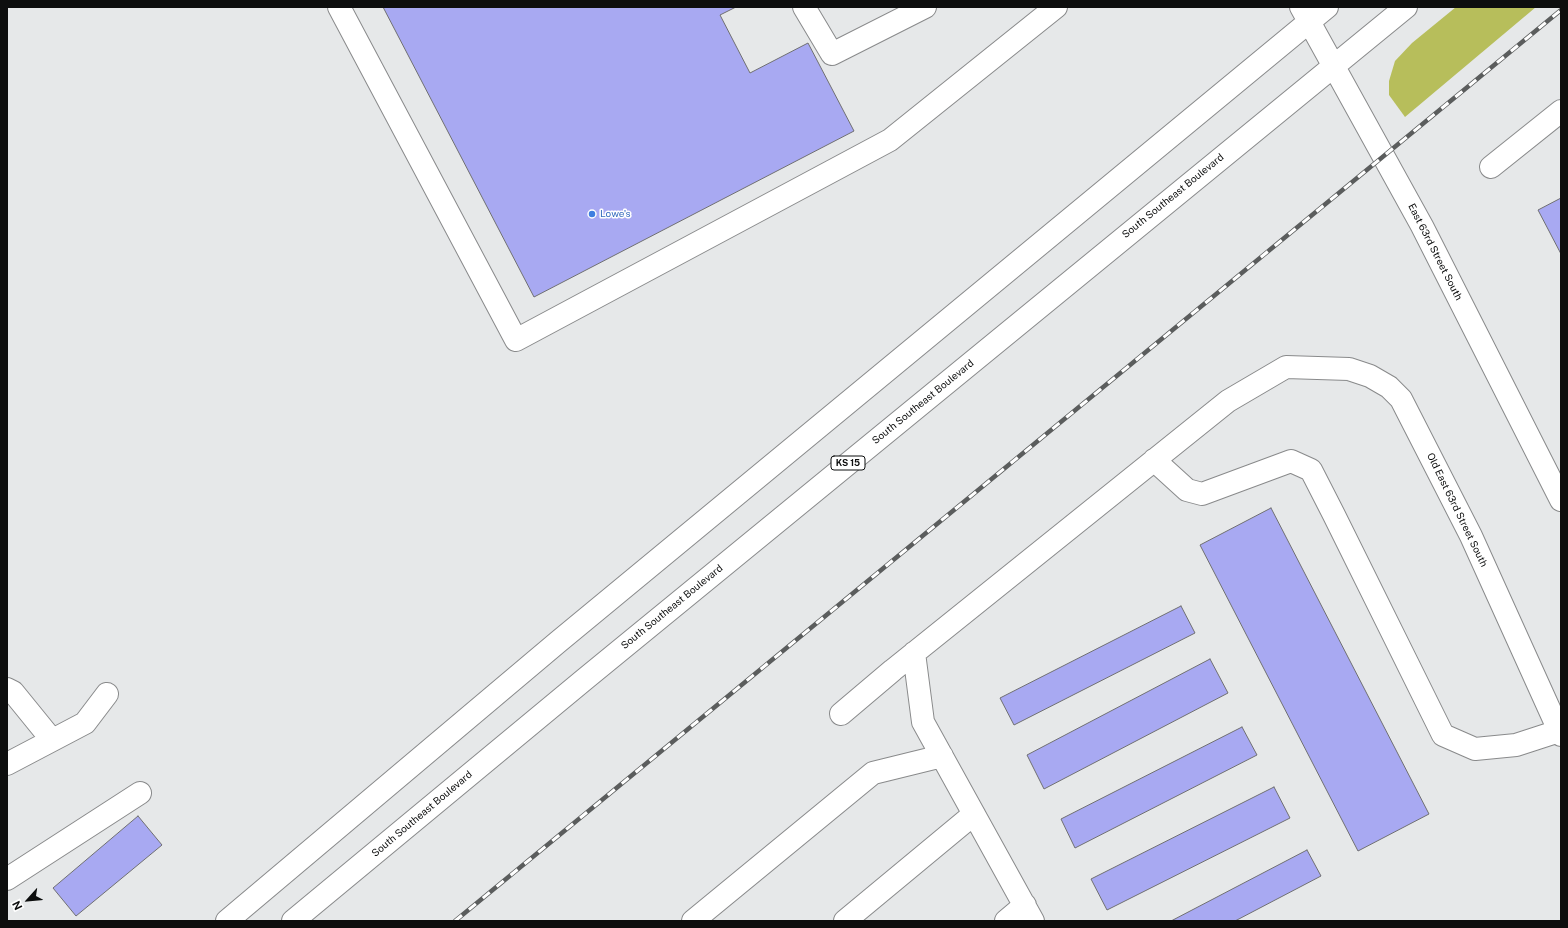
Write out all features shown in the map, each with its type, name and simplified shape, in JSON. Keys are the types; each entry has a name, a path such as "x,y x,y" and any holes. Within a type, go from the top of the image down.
{"main road":[{"path":"339,7 516,340 890,140 1056,7"},
{"path":"804,7 832,54 925,7"},
{"path":"227,921 1305,14 1327,7"},
{"name":"South Southeast Boulevard","path":"293,921 585,679 1406,7"},
{"name":"East 63rd Street South","path":"1305,14 1422,226 1561,500"},
{"path":"1491,167 1561,111"},
{"name":"Old East 63rd Street South","path":"1154,460 1228,400 1286,367 1349,369 1370,376 1389,387 1401,399 1471,536 1560,733"},
{"path":"841,714 914,653 1154,460 1187,490 1202,494 1291,461 1311,470 1443,735 1475,749 1516,745 1560,733"},
{"path":"914,653 923,722 1029,913 1006,921"},
{"path":"7,689 13,692 52,740"},
{"path":"7,764 85,723 107,694"},
{"path":"693,921 873,773 942,756"},
{"path":"7,879 140,793"},
{"path":"845,921 974,814"}],"green space":[{"path":"1456,7 1536,7 1405,117 1389,95 1389,81 1395,61 1412,43"}],"building":[{"name":"Lowe's","path":"383,7 736,7 720,15 750,73 808,43 854,131 534,297"},
{"path":"1561,198 1561,254 1538,210"},
{"path":"1271,508 1429,814 1358,851 1200,545"},
{"path":"1181,606 1195,633 1014,725 1000,698"},
{"path":"1210,659 1228,693 1044,789 1027,755"},
{"path":"1242,727 1257,755 1075,848 1061,819"},
{"path":"1274,787 1290,818 1107,910 1091,879"},
{"path":"138,816 162,845 76,916 53,888"},
{"path":"1307,850 1321,876 1235,921 1171,921"}],"railway":[{"path":"455,921 1561,10"}],"place":[{"name":"Lowe's","path":"592,214"}]}
